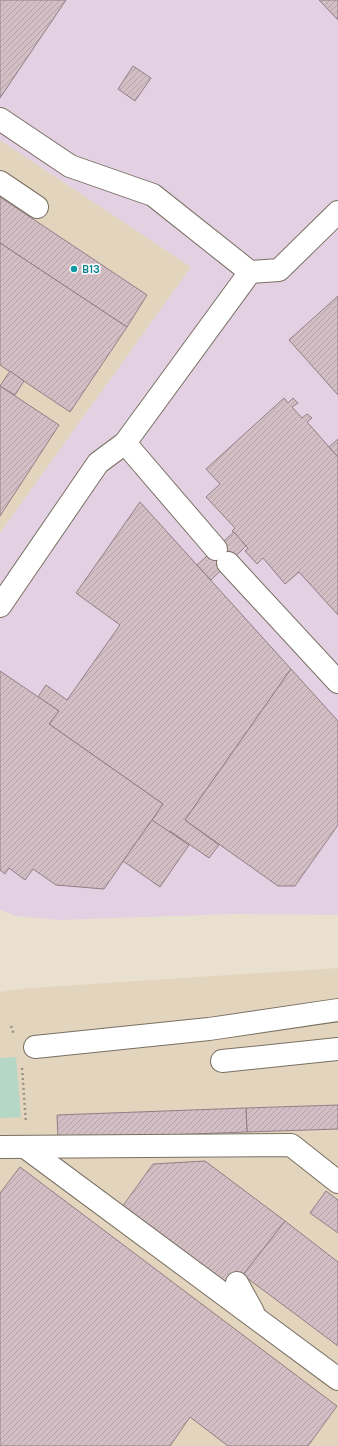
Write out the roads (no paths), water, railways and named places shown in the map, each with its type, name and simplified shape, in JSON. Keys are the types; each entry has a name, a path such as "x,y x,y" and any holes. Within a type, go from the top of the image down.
{"lane":[{"path":"0,119 70,166 153,195 250,272 279,270 338,212"},
{"path":"0,182 37,207"},
{"path":"0,606 98,463 125,443 250,272"},
{"path":"125,443 222,556 338,682"},
{"path":"28,1054 338,1010"},
{"path":"222,1061 338,1049"},
{"path":"0,1147 291,1145 338,1182"},
{"path":"25,1147 338,1379"},
{"path":"237,1283 256,1318"}],"place":[{"name":"B13","path":"74,269"}]}
